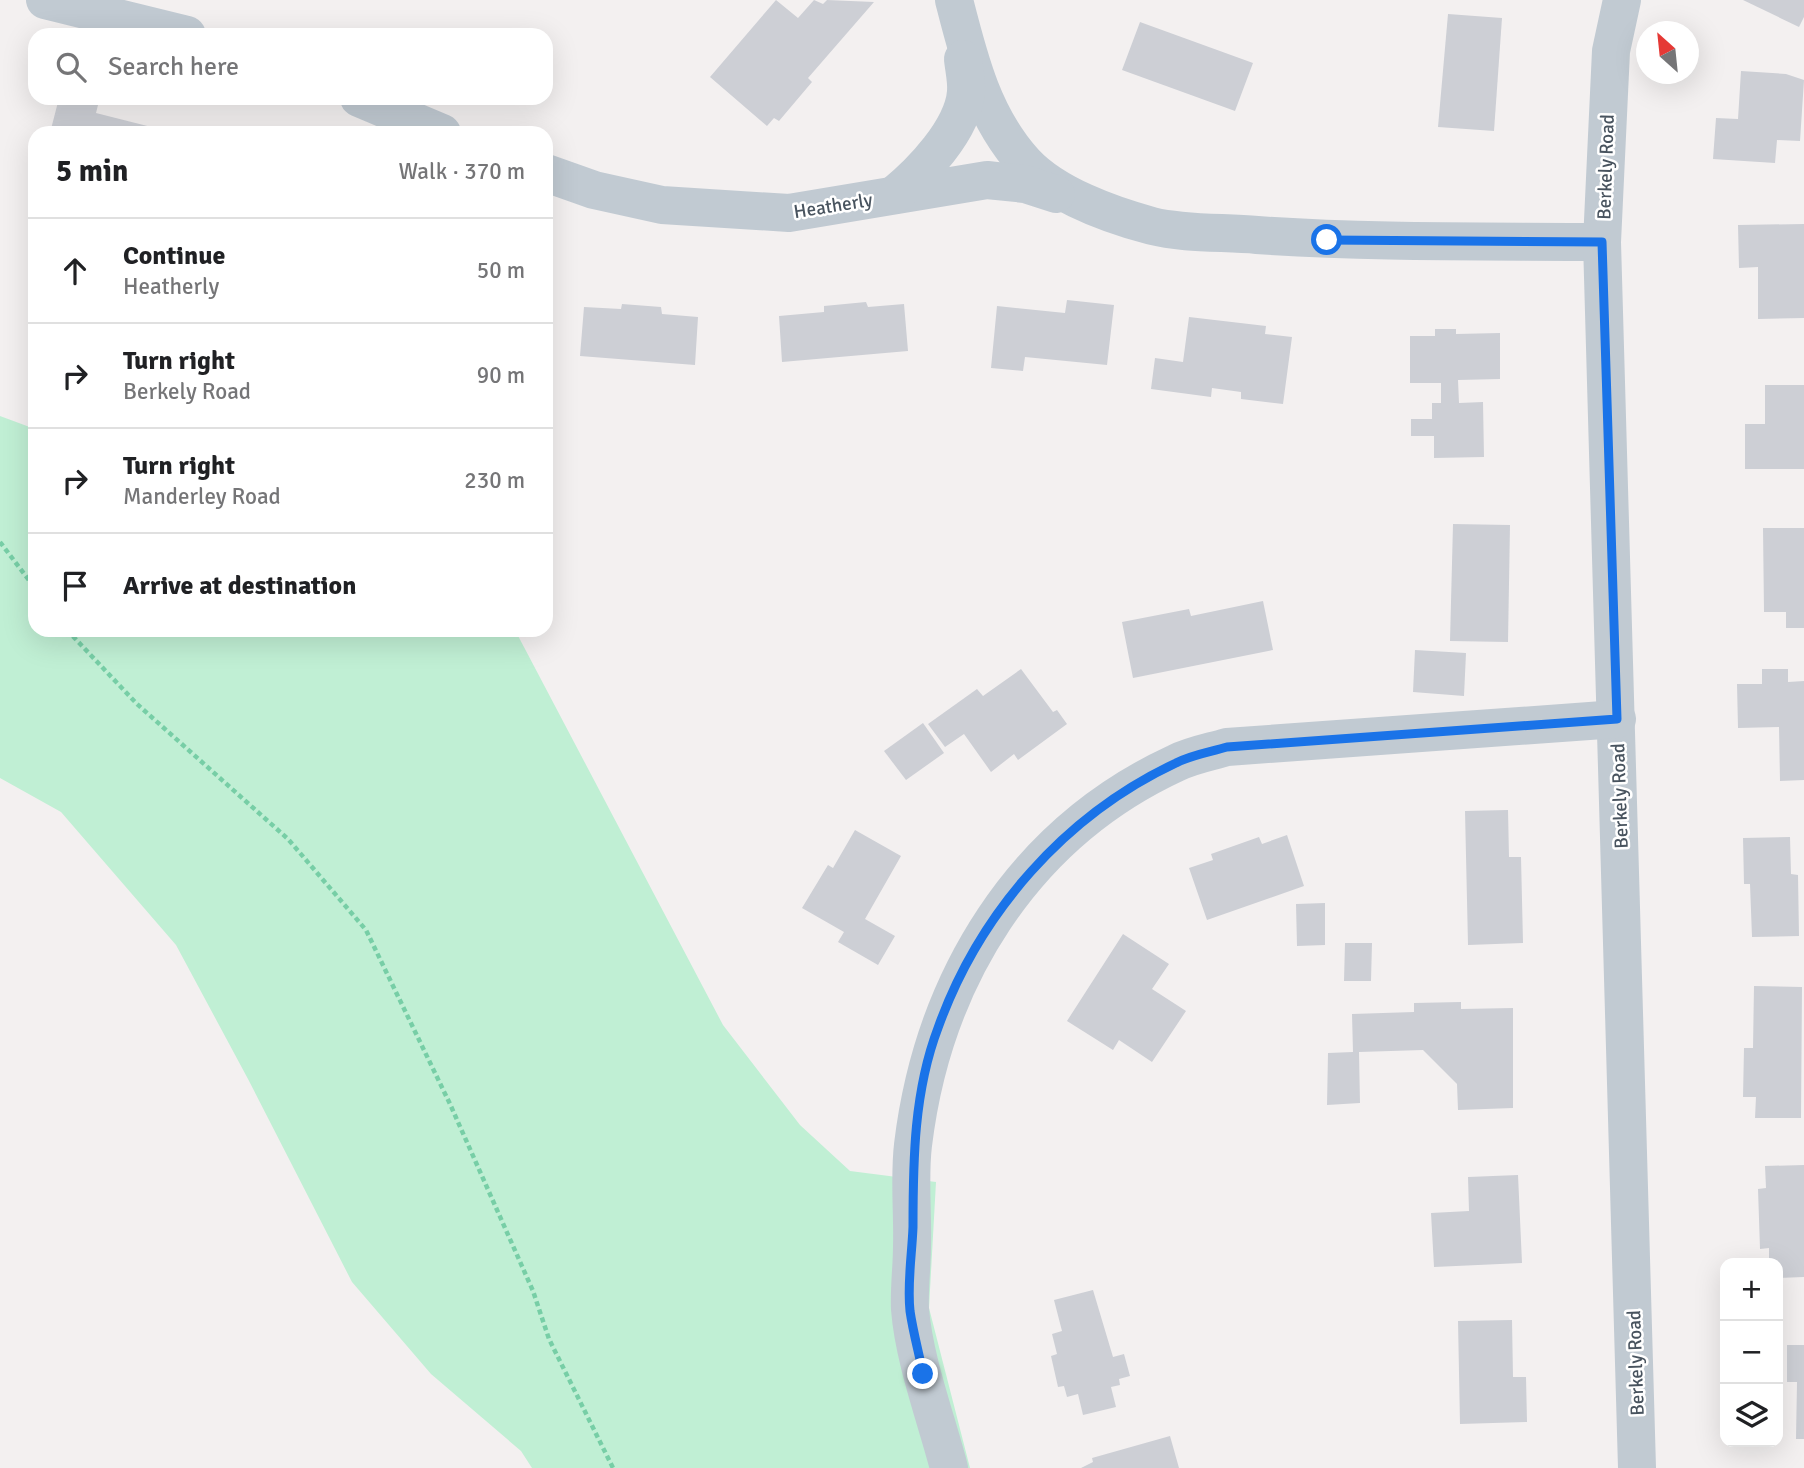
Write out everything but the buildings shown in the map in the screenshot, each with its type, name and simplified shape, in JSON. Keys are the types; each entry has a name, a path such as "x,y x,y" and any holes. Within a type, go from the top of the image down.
{"street":[{"path":"45,0 159,28"},
{"name":"Berkely Road","path":"1622,0 1610,63 1602,242 1637,1468"},
{"path":"894,195 920,174 957,121 966,93 957,13"},
{"name":"Heatherly","path":"957,13 973,75 999,131 1027,165 1079,201"},
{"path":"376,105 425,126"},
{"name":"Heatherly","path":"553,175 594,190 663,205 728,210 789,213 987,180 1025,184 1154,226 1327,240 1602,242"},
{"path":"949,1468 923,1374 910,1310 913,1147 937,1029 979,941 1038,861 1077,825 1124,792 1178,762 1227,747 1617,719"}],"path":[{"path":"0,542 28,579"},
{"path":"74,637 137,705 288,839 366,930 450,1104 533,1291 549,1339 612,1468"}],"green space":[{"path":"0,416 28,426 28,637 519,637 723,1025 800,1125 850,1171 936,1182 929,1308 970,1468 532,1468 521,1451 431,1374 352,1282 176,945 61,812 0,778"}],"route":[{"path":"923,1374 910,1310 913,1147 924,1085 937,1029 958,982 979,941 1038,861 1077,825 1124,792 1178,762 1227,747 1617,719 1602,242 1327,240"}]}
